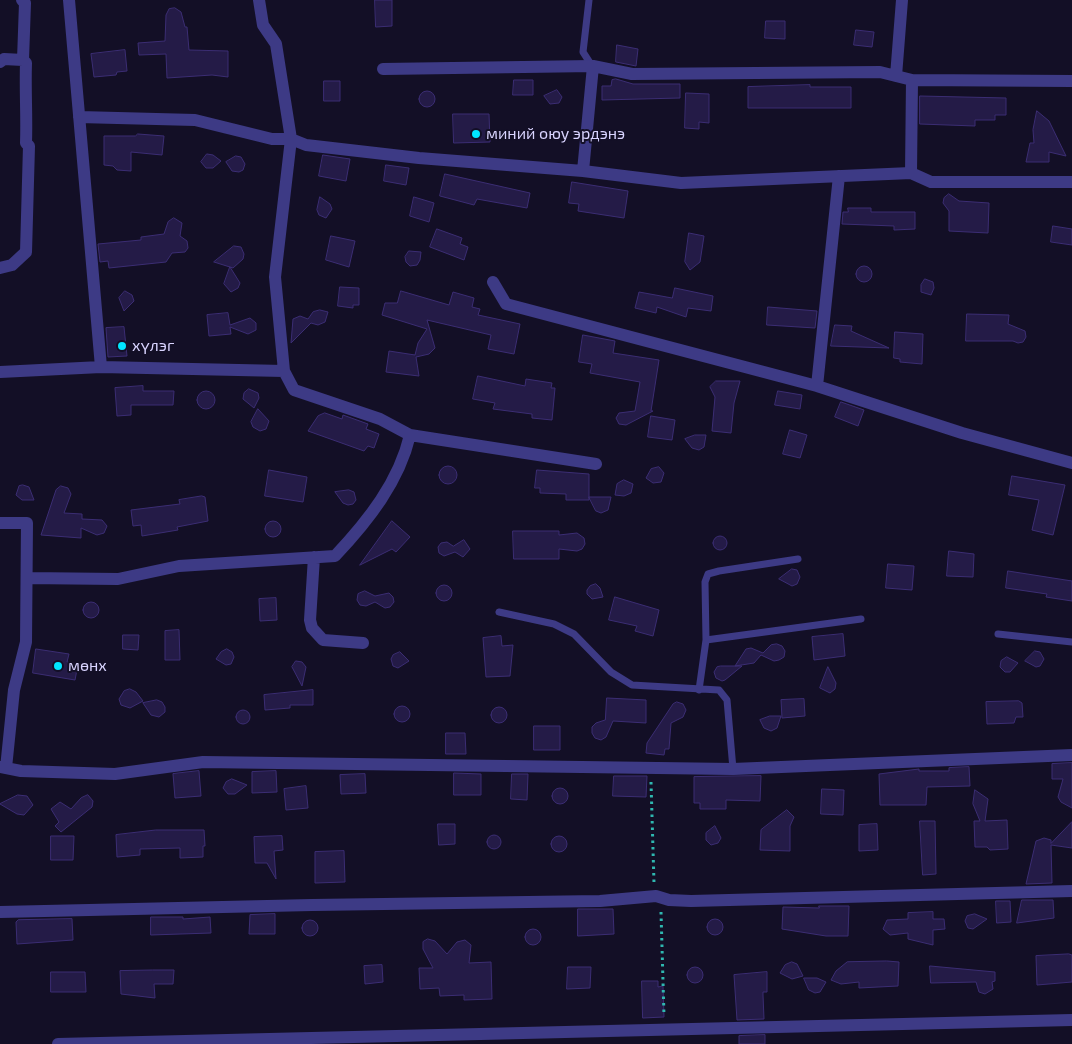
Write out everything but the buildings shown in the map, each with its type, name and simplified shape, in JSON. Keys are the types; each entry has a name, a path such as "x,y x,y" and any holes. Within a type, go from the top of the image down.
{"street":[{"path":"0,268 12,265 26,252 29,146 26,143 28,103 25,92 26,62 23,60 25,3 22,0"},
{"path":"69,0 101,367"},
{"path":"259,0 263,25 276,44 291,139 275,277 284,371 294,390 380,419 410,435 596,464"},
{"path":"896,76 902,0"},
{"path":"0,62 4,59 23,60"},
{"path":"583,171 593,66"},
{"path":"383,69 593,66 632,74 880,72 912,80 1072,81"},
{"path":"911,173 912,80"},
{"path":"79,117 195,120 272,139 291,139 306,145 419,158 583,171 681,183 911,173 931,182 1072,182"},
{"path":"817,386 839,176"},
{"path":"493,282 506,304 817,386 962,433 1072,463"},
{"path":"0,372 101,367 284,371"},
{"path":"28,578 118,579 179,566 335,556 354,536 385,494 406,455 410,435"},
{"path":"0,523 27,523 28,578 26,642 14,690 3,767 22,770 115,774 203,762 733,769 1072,754"},
{"path":"314,557 312,628 323,640 364,643"},
{"path":"0,912 312,905 600,902 656,896 669,900 691,901 1072,891"},
{"path":"58,1044 1072,1020"}],"lane":[{"path":"589,0 583,52 593,66"},
{"path":"699,690 706,640 705,582 708,574 798,559"},
{"path":"499,612 554,624 574,634 611,672 632,686 719,690 727,700 733,769"},
{"path":"706,640 861,619"},
{"path":"998,634 1072,642"}],"place":[{"name":"миний оюу эрдэнэ","path":"476,134"},
{"name":"хүлэг","path":"122,346"},
{"name":"мөнх","path":"58,666"}]}
